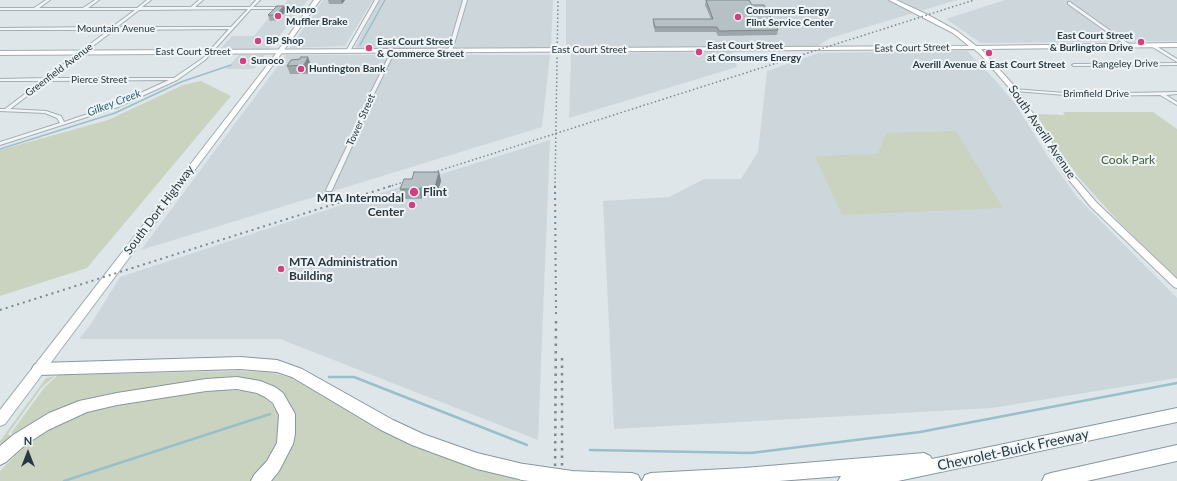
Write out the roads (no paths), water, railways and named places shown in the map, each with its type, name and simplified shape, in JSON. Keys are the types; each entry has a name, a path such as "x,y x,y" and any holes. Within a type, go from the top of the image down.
{"highway":[{"path":"39,369 247,363 277,366 297,373 386,425 418,440 477,461 523,472 571,479 632,481"},
{"path":"0,457 19,440 42,425 85,406 117,399 206,385 236,384 260,387 270,392 278,398 287,414 287,434 285,444 273,466 260,481"},
{"name":"Chevrolet-Buick Freeway","path":"847,481 918,470 1177,416"},
{"path":"1051,481 1177,453"},
{"path":"651,481 744,476 979,457"}],"main road":[{"name":"South Dort Highway","path":"0,420 280,52 317,0"}],"street":[{"path":"35,9 48,0"},
{"path":"85,9 97,0"},
{"name":"Greenfield Avenue","path":"6,110 149,0"},
{"path":"192,8 201,0"},
{"path":"0,144 63,124 135,98 175,80 194,67 210,52 258,0"},
{"path":"348,51 377,0"},
{"path":"450,51 465,0"},
{"name":"South Averill Avenue","path":"892,0 945,26 975,47 1015,90 1069,175 1094,205 1177,285"},
{"path":"1069,3 1128,45"},
{"path":"0,9 311,8"},
{"name":"Mountain Avenue","path":"0,29 232,28"},
{"name":"East Court Street","path":"0,53 975,47 1177,44"},
{"path":"1152,45 1177,62"},
{"name":"Tower Street","path":"329,190 367,109 367,104 393,51"},
{"name":"Rangeley Drive","path":"1074,65 1177,62"},
{"name":"Pierce Street","path":"0,80 175,80"},
{"name":"Brimfield Drive","path":"1015,90 1078,95 1177,94"},
{"path":"1162,94 1177,104"},
{"path":"0,110 46,112 59,117 63,124"}],"waterway":[{"name":"Gilkey Creek","path":"360,45 385,0"},
{"name":"Gilkey Creek","path":"0,149 115,113 181,82 231,65"},
{"path":"329,377 354,377 527,445"},
{"path":"590,450 751,453 920,432 1177,383"},
{"path":"64,481 270,414"}],"railway":[{"path":"556,133 558,0"},
{"path":"556,133 974,0"},
{"path":"388,187 556,133"},
{"path":"555,187 556,133"},
{"path":"0,310 391,186"},
{"path":"555,187 556,317"},
{"path":"555,481 556,317"},
{"path":"562,358 562,481"}],"place":[{"name":"Monro Muffler Brake","path":"278,16"},
{"name":"Consumers Energy Flint Service Center","path":"738,17"},
{"name":"BP Shop","path":"258,41"},
{"name":"East Court Street & Burlington Drive","path":"1141,42"},
{"name":"East Court Street & Commerce Street","path":"369,48"},
{"name":"East Court Street at Consumers Energy","path":"699,52"},
{"name":"Averill Avenue & East Court Street","path":"989,53"},
{"name":"Sunoco","path":"243,61"},
{"name":"Huntington Bank","path":"301,69"},
{"name":"Flint","path":"414,192"},
{"name":"MTA Intermodal Center","path":"412,205"},
{"name":"MTA Administration Building","path":"281,269"}],"park label":[{"name":"Cook Park","path":"1128,160"}]}
